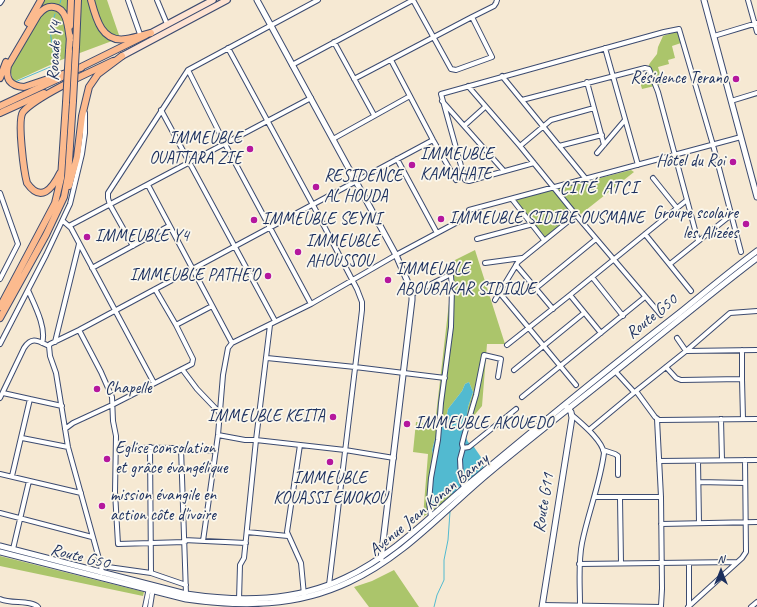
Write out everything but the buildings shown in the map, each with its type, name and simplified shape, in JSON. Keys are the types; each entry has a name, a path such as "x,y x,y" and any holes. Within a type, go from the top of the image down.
{"main road":[{"path":"0,78 6,63 41,0"},
{"name":"Rocade Y4","path":"63,162 71,0"},
{"name":"Rocade Y4","path":"64,197 68,176 78,0"},
{"path":"91,0 99,24 107,35 113,38 126,40 141,37"},
{"path":"0,113 92,71 227,0"},
{"path":"0,106 151,33 210,1"},
{"path":"70,40 66,18 62,12 58,8 53,7 48,7 42,10 8,66 6,73 8,80 17,87 24,87 81,68"},
{"path":"0,318 46,234 73,175 86,93 92,81 98,74 122,56"},
{"path":"63,162 60,173 49,191 42,193 36,192 30,188 26,179 21,118 25,110 33,103 71,81"},
{"path":"0,307 52,210 59,188 63,162"}],"street":[{"path":"128,0 141,37"},
{"path":"157,0 167,24"},
{"path":"257,0 396,255 412,294 404,373 381,558 384,563"},
{"path":"133,246 110,205 108,194 188,70 318,0"},
{"path":"292,65 413,0 449,66 452,70 456,70 492,57 472,17"},
{"path":"354,79 494,6 497,0"},
{"path":"704,0 741,137 755,182 757,197"},
{"path":"748,0 756,24 757,32"},
{"path":"714,36 756,24"},
{"path":"534,163 470,181 465,180 440,94 664,32 680,30 740,252"},
{"path":"334,42 374,115"},
{"path":"228,48 360,294 362,305 329,584"},
{"path":"605,48 638,165"},
{"path":"391,60 456,180"},
{"path":"522,100 587,82 645,68 650,69 658,92 698,241"},
{"path":"188,70 225,144 271,227 311,304"},
{"path":"502,76 586,179"},
{"path":"587,82 604,145"},
{"path":"468,86 661,315"},
{"path":"731,101 757,94"},
{"path":"333,139 410,96"},
{"path":"70,226 310,98"},
{"path":"441,99 504,171"},
{"path":"0,344 63,221 74,194 85,133 85,102"},
{"path":"465,125 485,107"},
{"path":"520,146 543,126 554,119 594,108"},
{"path":"161,110 276,321"},
{"path":"597,153 625,120"},
{"path":"559,146 602,136"},
{"path":"469,210 741,137"},
{"path":"49,346 50,344 79,330 433,140"},
{"path":"397,159 437,233"},
{"path":"653,178 677,208"},
{"path":"148,185 232,343"},
{"path":"0,193 18,244 0,279"},
{"path":"512,198 544,240"},
{"path":"507,345 687,200"},
{"path":"495,300 516,265 522,258 576,215"},
{"path":"670,264 731,215"},
{"path":"203,541 218,435 219,412 228,348 232,343 311,304 396,255 467,217"},
{"path":"63,221 70,226 78,244 154,383"},
{"path":"477,239 533,224"},
{"path":"92,268 169,226"},
{"path":"645,234 691,291"},
{"path":"535,289 596,239"},
{"path":"55,342 78,244"},
{"name":"Route G50","path":"567,406 757,251"},
{"path":"485,263 522,258"},
{"name":"Route G50","path":"567,406 615,371 757,258"},
{"path":"516,265 553,309"},
{"path":"412,294 449,275 451,276 452,288 450,327 438,440 431,478 429,502 431,517"},
{"path":"592,278 623,316"},
{"path":"65,429 192,364 193,359 176,325 155,289"},
{"path":"28,290 42,327 44,336 42,343"},
{"path":"499,292 576,385"},
{"path":"570,295 601,333"},
{"path":"522,397 645,297"},
{"path":"176,325 212,306"},
{"path":"589,430 730,313 757,311"},
{"path":"514,370 584,313"},
{"path":"239,602 240,565 244,558 246,543 256,440 270,325"},
{"path":"79,330 112,397 113,421 116,436 115,492 118,544 152,544 184,541 246,543"},
{"path":"677,338 686,351"},
{"path":"0,398 28,342 33,340 49,346"},
{"path":"49,346 50,356 56,373 68,446 101,569 102,578"},
{"path":"742,350 743,419"},
{"path":"686,351 757,350"},
{"path":"464,487 460,475 460,459 463,448 462,444 476,395 484,356 501,359 498,377"},
{"path":"266,358 445,378"},
{"path":"666,367 676,378 681,380 742,379"},
{"path":"182,369 219,412"},
{"path":"615,371 635,392 657,419 662,421 757,419"},
{"path":"2,393 62,406"},
{"path":"12,476 30,399"},
{"path":"567,406 572,416 589,430 603,450 603,458 583,538 579,564 580,605"},
{"name":"Avenue Jean Konan Banny","path":"151,587 186,594 260,604 327,591 348,582 384,563 404,548 447,510 454,496 464,487 567,406"},
{"name":"Avenue Jean Konan Banny","path":"304,595 345,578 381,558 567,406"},
{"path":"463,448 469,447 516,409"},
{"name":"Route G11","path":"542,606 572,416"},
{"path":"542,606 661,606 662,524 657,419"},
{"path":"721,419 722,460"},
{"path":"218,435 245,440 345,450 394,458"},
{"path":"22,438 68,446"},
{"path":"300,445 288,521 288,536 301,563 304,595"},
{"path":"116,449 150,447 215,451"},
{"path":"150,447 152,573"},
{"path":"181,448 186,594"},
{"path":"603,450 618,456 618,474"},
{"path":"689,606 746,552 745,460"},
{"path":"659,461 757,460"},
{"path":"698,461 699,523"},
{"path":"0,474 81,493"},
{"path":"13,549 29,481"},
{"path":"699,482 745,483"},
{"path":"594,497 661,497"},
{"path":"620,498 621,563"},
{"path":"0,514 92,537"},
{"path":"662,524 757,522"},
{"path":"247,532 288,536"},
{"name":"Route G50","path":"0,546 101,569 151,587"},
{"name":"Route G50","path":"0,552 102,578 151,587"},
{"path":"579,564 662,562 689,564 737,562"},
{"path":"689,564 689,606"},
{"path":"101,569 152,573 186,585"},
{"path":"145,607 151,587"},
{"path":"150,607 151,587"},
{"name":"Avenue Jean Konan Banny","path":"151,587 186,599 212,603 239,602"},
{"path":"0,599 10,602 33,604 38,607"},
{"path":"751,607 757,602"}],"green space":[{"path":"44,0 107,0 120,38 61,60 15,81 13,80 8,62"},
{"path":"678,31 681,43 672,46 675,58 668,60 669,64 658,67 663,84 642,89 640,82 650,63 657,54 658,47 663,36"},
{"path":"631,170 634,172 581,214 578,211 545,237 515,200"},
{"path":"475,250 505,344 487,344 482,406 466,425 468,407 473,392 469,382 465,384 462,391 448,409 446,419 435,439 432,450 436,467 433,476 436,505 448,494 457,493 423,517 428,454 413,452 416,422 435,424 452,277 445,265"},
{"path":"0,556 144,592 143,596 0,566"},
{"path":"394,570 419,607 369,607 354,587 372,581"}],"water":[{"path":"469,382 473,392 468,407 465,435 468,442 474,447 485,463 481,471 457,493 448,494 436,505 433,505 430,497 436,467 432,450 435,439 446,419 448,409 462,391 465,384"}],"waterway":[{"path":"15,82 55,65 50,30 55,14"},
{"path":"434,607 437,595 444,580 444,560 448,540 450,512"}],"place":[{"name":"Résidence Terano","path":"736,79"},
{"name":"IMMEUBLE OUATTARA ZIE","path":"250,149"},
{"name":"Hôtel du Roi","path":"733,162"},
{"name":"IMMEUBLE KAMAHATE","path":"412,165"},
{"name":"RESIDENCE AL HOUDA","path":"316,187"},
{"name":"IMMEUBLE SIDIBE OUSMANE","path":"441,219"},
{"name":"IMMEUBLE SEYNI","path":"254,220"},
{"name":"Groupe scolaire les Alizées","path":"746,224"},
{"name":"IMMEUBLE Y4","path":"87,237"},
{"name":"IMMEUBLE AHOUSSOU","path":"298,252"},
{"name":"IMMEUBLE PATHE'O","path":"268,276"},
{"name":"IMMEUBLE ABOUBAKAR SIDIQUE","path":"388,280"},
{"name":"Chapelle","path":"97,389"},
{"name":"IMMEUBLE KEITA","path":"333,417"},
{"name":"IMMEUBLE AKOUEDO","path":"407,424"},
{"name":"Eglise consolation et grâce évangélique","path":"107,459"},
{"name":"IMMEUBLE KOUASSI EWOKOU","path":"330,462"},
{"name":"mission évangile en action côte d'ivoire","path":"102,506"}],"district":[{"name":"CITÉ ATCI","path":"599,188"}]}
